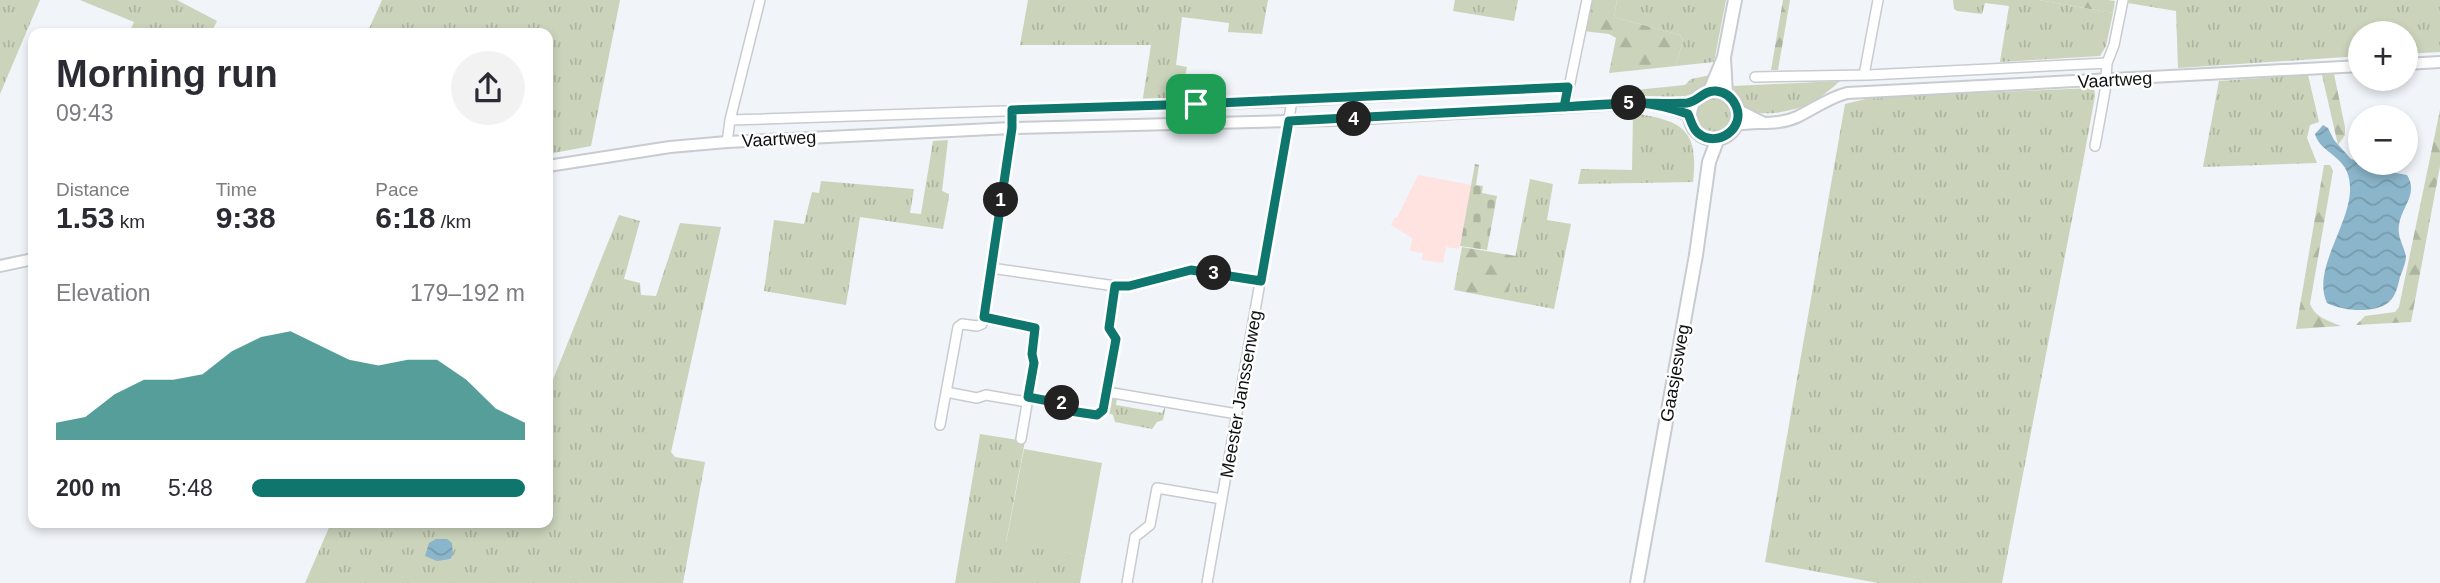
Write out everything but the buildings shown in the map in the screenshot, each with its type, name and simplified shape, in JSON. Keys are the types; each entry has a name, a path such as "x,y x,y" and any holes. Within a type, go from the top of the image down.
{"main road":[{"path":"1710,91 1724,57 1735,0"},
{"path":"1724,57 1726,94"},
{"path":"1710,91 1726,94 1738,110 1736,125 1729,134 1718,138 1704,136 1694,128 1690,116 1694,102 1710,91"},
{"name":"Gaasjesweg","path":"1704,136 1709,162"},
{"name":"Gaasjesweg","path":"1637,583 1696,255 1709,162 1718,138"}],"street":[{"path":"727,142 760,0"},
{"path":"1564,107 1587,0"},
{"path":"1869,92 1866,75 1878,0"},
{"path":"2095,146 2107,63 2114,45 2123,0"},
{"path":"2418,63 2440,62"},
{"name":"Vaartweg","path":"1755,78 2107,63"},
{"name":"Vaartweg","path":"1736,125 1779,122 1796,117 1832,97 1847,93 2348,67"},
{"name":"Vaartweg","path":"730,120 1292,102 1568,87"},
{"path":"1289,121 1292,102"},
{"name":"Vaartweg","path":"553,165 658,149 727,142 1012,128 1289,121 1694,102"},
{"name":"Vaartweg","path":"1665,105 1690,116"},
{"path":"940,425 958,327 962,324 977,326 982,324 984,317 1012,128 1012,110"},
{"path":"1738,110 1762,122"},
{"name":"Meester Janssenweg","path":"1207,583 1289,121"},
{"path":"0,266 28,259"},
{"path":"991,268 1115,286 1129,286 1191,270 1261,281"},
{"path":"946,392 977,398 986,395 1064,404 1070,411 1093,415 1100,413 1105,406 1116,339 1109,328 1115,286"},
{"path":"984,317 1035,328 1032,354 1034,363 1021,439"},
{"path":"1107,392 1237,414"},
{"path":"1127,583 1135,537 1150,525 1157,488 1222,499"}],"shaded area":[{"path":"1418,175 1472,185 1459,249 1446,247 1443,263 1422,260 1423,253 1410,251 1412,238 1391,225"}],"green space":[{"path":"0,0 40,0 28,28 0,94"},
{"path":"80,0 177,0 217,21 214,28 131,28 134,22"},
{"path":"382,0 620,0 591,146 553,153 553,28 369,28"},
{"path":"1028,0 1268,0 1262,34 1228,32 1229,23 1182,17 1176,65 1187,67 1180,102 1142,104 1151,45 1020,45"},
{"path":"1455,0 1518,0 1514,21 1453,11"},
{"path":"1589,0 1617,0 1614,17 1680,35 1683,40 1676,66 1609,73 1616,38 1609,34 1583,31"},
{"path":"1617,0 1726,0 1714,62 1676,66 1683,40 1680,35 1614,17"},
{"path":"1783,0 1790,0 1778,70 1771,70"},
{"path":"1953,0 2039,0 2113,13 2106,46 2100,56 2000,62 2009,6 1985,3 1982,14 1957,11 1954,9"},
{"path":"2039,0 2108,0 2115,1 2113,13"},
{"path":"2129,0 2440,0 2440,52 2418,53 2418,21 2348,21 2348,57 2178,68 2176,11 2128,3"},
{"path":"2334,74 2345,127 2345,135 2338,145 2322,75"},
{"path":"1711,75 1694,93 1682,97 1655,100 1616,99 1616,92 1685,85 1691,79"},
{"path":"2308,75 2319,122 2310,125 2307,138 2317,163 2203,167 2219,81"},
{"path":"1840,81 1809,104 1764,113 1755,113 1741,106 1733,86"},
{"path":"2094,88 2095,96 2083,162 2002,583 1878,583 1765,562 1845,104 1874,97"},
{"path":"1714,97 1726,102 1731,114 1726,126 1714,131 1702,126 1697,114 1702,102"},
{"path":"2440,110 2440,166 2411,322 2356,325 2365,316 2395,312 2399,307"},
{"path":"1633,113 1676,124 1684,131 1693,150 1693,182 1578,184 1581,169 1632,170"},
{"path":"948,140 942,191 949,194 949,197 943,229 860,217 846,305 764,291 774,220 804,224 812,192 819,193 821,181 914,189 910,213 921,214 933,141"},
{"path":"1475,164 1479,165 1476,185 1483,186 1482,193 1497,196 1487,250 1460,246"},
{"path":"2324,165 2330,165 2333,171 2310,304 2319,316 2341,326 2296,329"},
{"path":"1530,179 1553,184 1547,220 1571,224 1554,309 1507,300"},
{"path":"619,215 640,221 624,279 640,283 641,295 656,296 680,223 721,227 671,452 675,457 705,462 683,583 305,583 329,528 553,528 553,380"},
{"path":"1462,247 1516,256 1507,300 1454,290"},
{"path":"1117,397 1116,405 1162,413 1166,405 1163,420 1157,422 1152,429 1115,422 1113,415 1106,412 1108,401"},
{"path":"980,434 1025,441 1006,542 1085,556 1080,583 955,583"},
{"path":"1024,449 1102,463 1085,556 1006,543"}],"water":[{"path":"2323,125 2328,128 2334,140 2348,156 2348,175 2407,175 2410,182 2410,194 2400,218 2399,230 2406,257 2405,264 2393,297 2383,306 2367,310 2327,303 2323,290 2324,276 2345,215 2350,186 2345,168 2323,147 2315,134"},
{"path":"436,539 447,539 452,543 453,555 450,559 437,561 425,556 429,543"}],"route":[{"path":"1196,104 1012,110 1012,128 984,317 1035,328 1032,354 1034,363 1028,397 1064,404 1070,411 1093,415 1103,410 1116,339 1109,328 1115,286 1129,286 1191,270 1261,281 1289,121 1334,120 1638,103 1665,105 1672,110 1688,114 1698,133 1711,139 1729,134 1736,125 1738,114 1731,98 1718,91 1704,93 1694,102 1687,103 1638,103 1564,107 1568,87 1196,104"}]}
